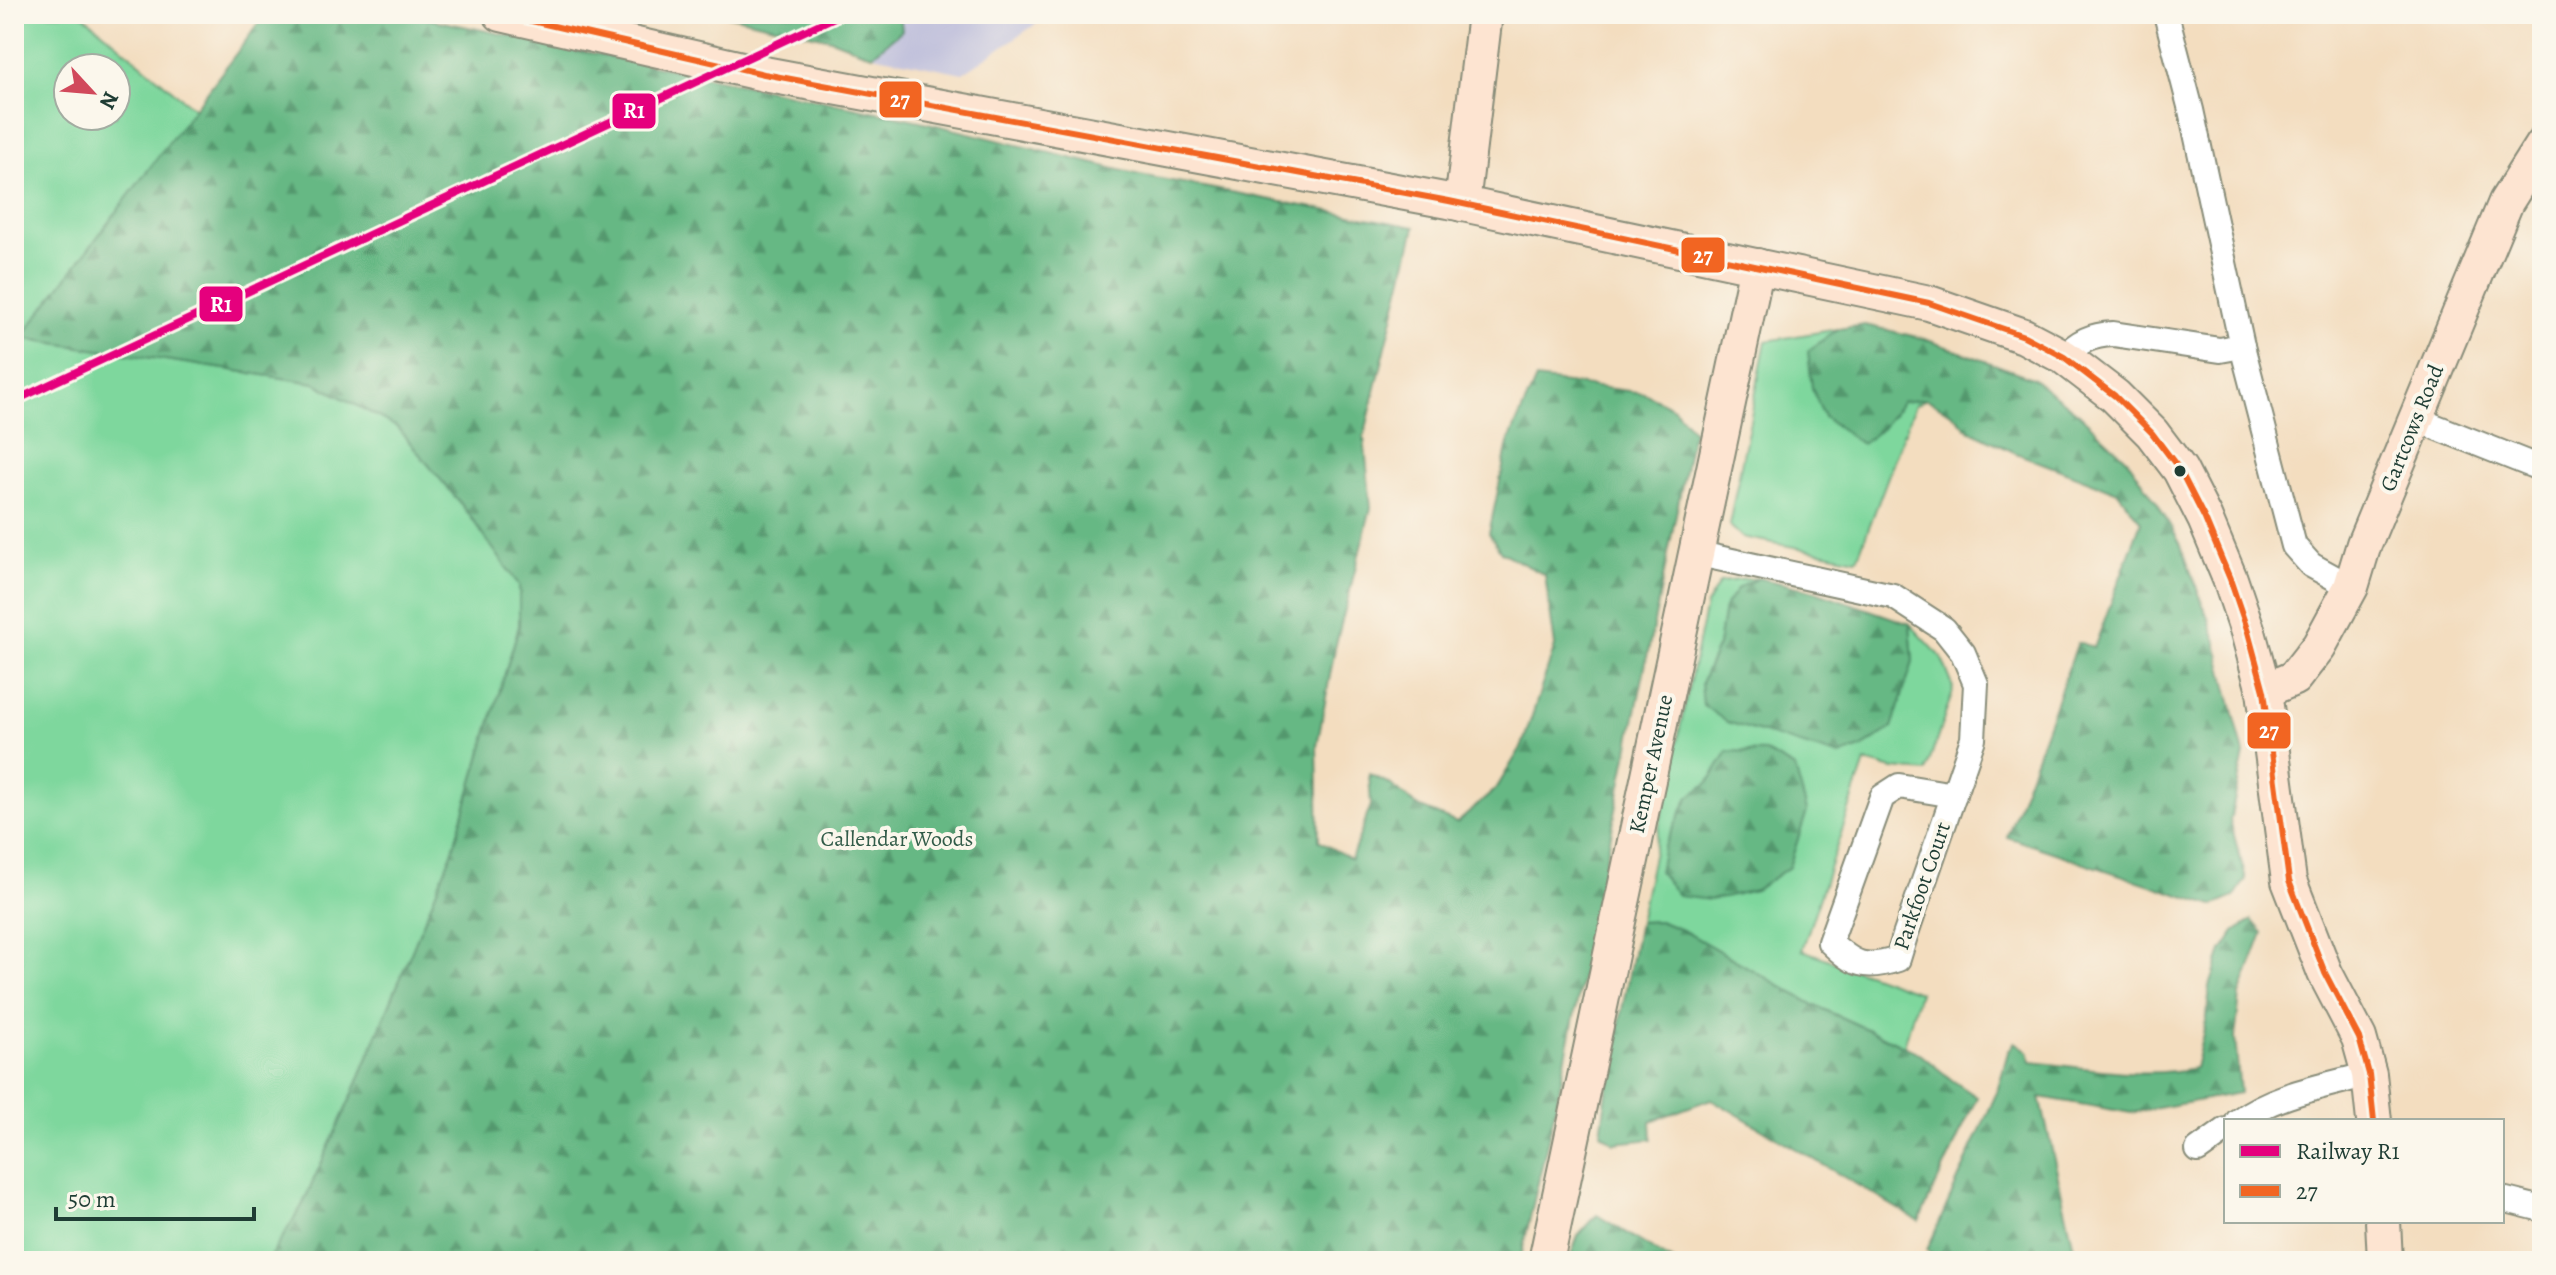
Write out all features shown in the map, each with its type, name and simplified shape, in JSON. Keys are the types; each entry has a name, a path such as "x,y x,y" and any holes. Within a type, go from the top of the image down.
{"main road":[{"path":"501,14 764,74 1462,204 1929,303 2024,336 2064,357 2115,396 2152,433 2180,470 2230,579 2264,691 2289,881 2325,973 2359,1038 2369,1074 2374,1119"},
{"path":"1462,204 1485,14"},
{"name":"Gartcows Road","path":"2264,691 2294,678 2319,646 2351,587 2364,544 2506,202 2542,145"},
{"name":"Kemper Avenue","path":"1546,1261 1757,266"},
{"path":"2383,1223 2385,1261"}],"street":[{"path":"2166,14 2191,110 2242,346 2294,546 2311,565 2351,587"},
{"path":"2064,357 2073,347 2097,335 2113,334 2220,350 2242,346"},
{"path":"2416,419 2542,469"},
{"name":"Parkfoot Court","path":"1695,553 1893,596 1944,629 1963,653 1976,684 1973,739 1954,795 1898,959 1876,966 1848,959 1830,942 1882,797 1899,786 1954,795"},
{"path":"2241,1119 2288,1096 2369,1074"},
{"path":"2198,1150 2224,1131"},
{"path":"2504,1200 2542,1209"}],"shaded area":[{"path":"900,14 1051,14 963,73 872,55 902,30"}],"green space":[{"path":"14,14 82,14 127,52 52,52 52,132 132,132 132,56 196,110 22,338 315,383 397,427 462,505 519,585 519,626 452,853 354,1091 302,1206 268,1261 14,1261"},
{"name":"Callendar Woods","path":"266,14 405,14 920,121 1140,175 1415,227 1364,437 1371,508 1335,648 1317,746 1319,841 1351,859 1371,805 1369,774 1390,784 1418,807 1457,823 1496,789 1522,746 1555,646 1545,575 1501,552 1489,533 1508,443 1536,379 1644,393 1674,408 1693,430 1558,1096 1520,1261 268,1261 302,1206 354,1091 452,853 519,626 519,585 462,505 397,427 315,383 21,338"},
{"path":"722,14 900,14 902,30 872,55 831,39"},
{"path":"1865,325 1922,338 2032,378 2079,414 2127,459 2157,503 2180,543 2214,634 2244,754 2230,821 2246,879 2234,897 2213,906 2007,837 2078,642 2094,648 2141,522 2118,492 2016,453 1969,430 1953,414 1926,399 1902,402 1882,428 1862,444 1824,417 1812,388 1808,351 1838,329"},
{"path":"1838,329 1808,351 1882,428 1902,402 1926,399 1915,405 1857,559 1742,537 1729,525 1766,341"},
{"path":"1758,578 1724,608 1718,646 1701,683 1808,746 1839,756 1892,728 1913,661 1910,624 1941,657 1954,688 1926,772 1865,762 1802,950 1919,992 1904,1046 1814,1005 1684,931 1659,921 1639,922 1706,605 1720,582"},
{"path":"1758,578 1815,591 1910,624 1913,661 1892,728 1863,747 1840,756 1727,722 1703,705 1701,683 1718,646 1724,608 1738,588"},
{"path":"1728,751 1766,752 1795,768 1807,811 1789,867 1756,890 1710,900 1679,896 1659,872 1664,846 1689,797 1708,783"},
{"path":"2252,920 2263,933 2240,995 2235,1038 2240,1093 2131,1113 2040,1097 2077,1261 1938,1261 1927,1250 1997,1092 2008,1052 2015,1042 2028,1051 2031,1062 2134,1072 2195,1068 2207,1017 2210,986 2222,951 2235,932"},
{"path":"1659,921 1684,931 1814,1005 1919,1053 1977,1097 1919,1221 1711,1099 1651,1121 1652,1139 1614,1143 1601,1133 1639,922"},
{"path":"1597,1215 1672,1261 1569,1261 1578,1236"}],"rail line":[{"name":"R1","path":"14,401 841,14"}],"transit line":[{"name":"27","path":"501,14 764,74 1449,201 1929,303 2024,336 2064,357 2115,396 2152,433 2180,470 2230,579 2264,691 2289,881 2325,973 2359,1038 2369,1074 2374,1119"}]}
